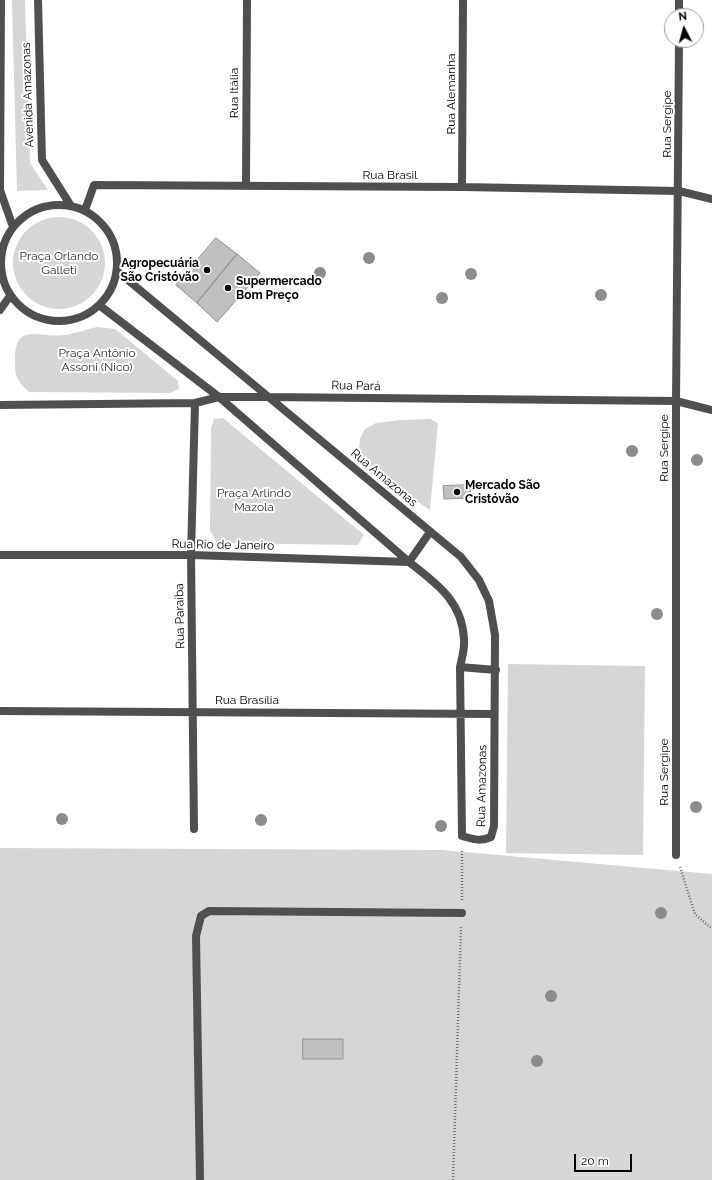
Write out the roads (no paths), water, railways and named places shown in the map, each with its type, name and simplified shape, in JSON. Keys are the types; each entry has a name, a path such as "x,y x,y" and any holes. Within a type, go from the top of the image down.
{"street":[{"path":"1,0 0,190 13,227"},
{"name":"Avenida Amazonas","path":"38,0 42,160 71,206"},
{"name":"Rua Itália","path":"246,186 247,0"},
{"name":"Rua Alemanha","path":"462,187 463,0"},
{"name":"Rua Sergipe","path":"676,855 676,401 679,191 679,48"},
{"name":"Rua Brasil","path":"85,210 94,185 462,187 679,191 712,199"},
{"path":"54,205 71,206 85,210 97,218 107,229 114,242 118,256 117,271 108,295 99,305 86,315 70,320 53,321 36,317 22,308 10,296 3,280 0,262 2,244 13,227 25,216 39,208 54,205"},
{"name":"Rua Amazonas","path":"99,305 219,397 409,562 442,588 459,613 465,640 460,667 462,836 476,840 485,840 491,837 493,834 496,670 495,635 489,600 479,580 461,557 117,271"},
{"path":"0,310 10,296"},
{"name":"Rua Pará","path":"0,405 195,403 219,397 268,397 676,401 712,410"},
{"name":"Rua Paraíba","path":"194,829 191,555 195,403"},
{"path":"409,562 430,532"},
{"name":"Rua Rio de Janeiro","path":"0,555 191,555 409,562"},
{"path":"460,667 496,670"},
{"name":"Rua Brasília","path":"0,711 494,714"},
{"path":"200,1180 196,936 201,916 209,911 462,913"}],"place":[{"name":"Agropecuária São Cristóvão","path":"207,270"},
{"name":"Supermercado Bom Preço","path":"228,288"},
{"name":"Mercado São Cristóvão","path":"457,492"}],"park label":[{"name":"Praça Orlando Galleti","path":"59,263"},
{"name":"Praça Antônio Assoni (Nico)","path":"97,360"},
{"name":"Praça Arlindo Mazola","path":"254,500"}]}
